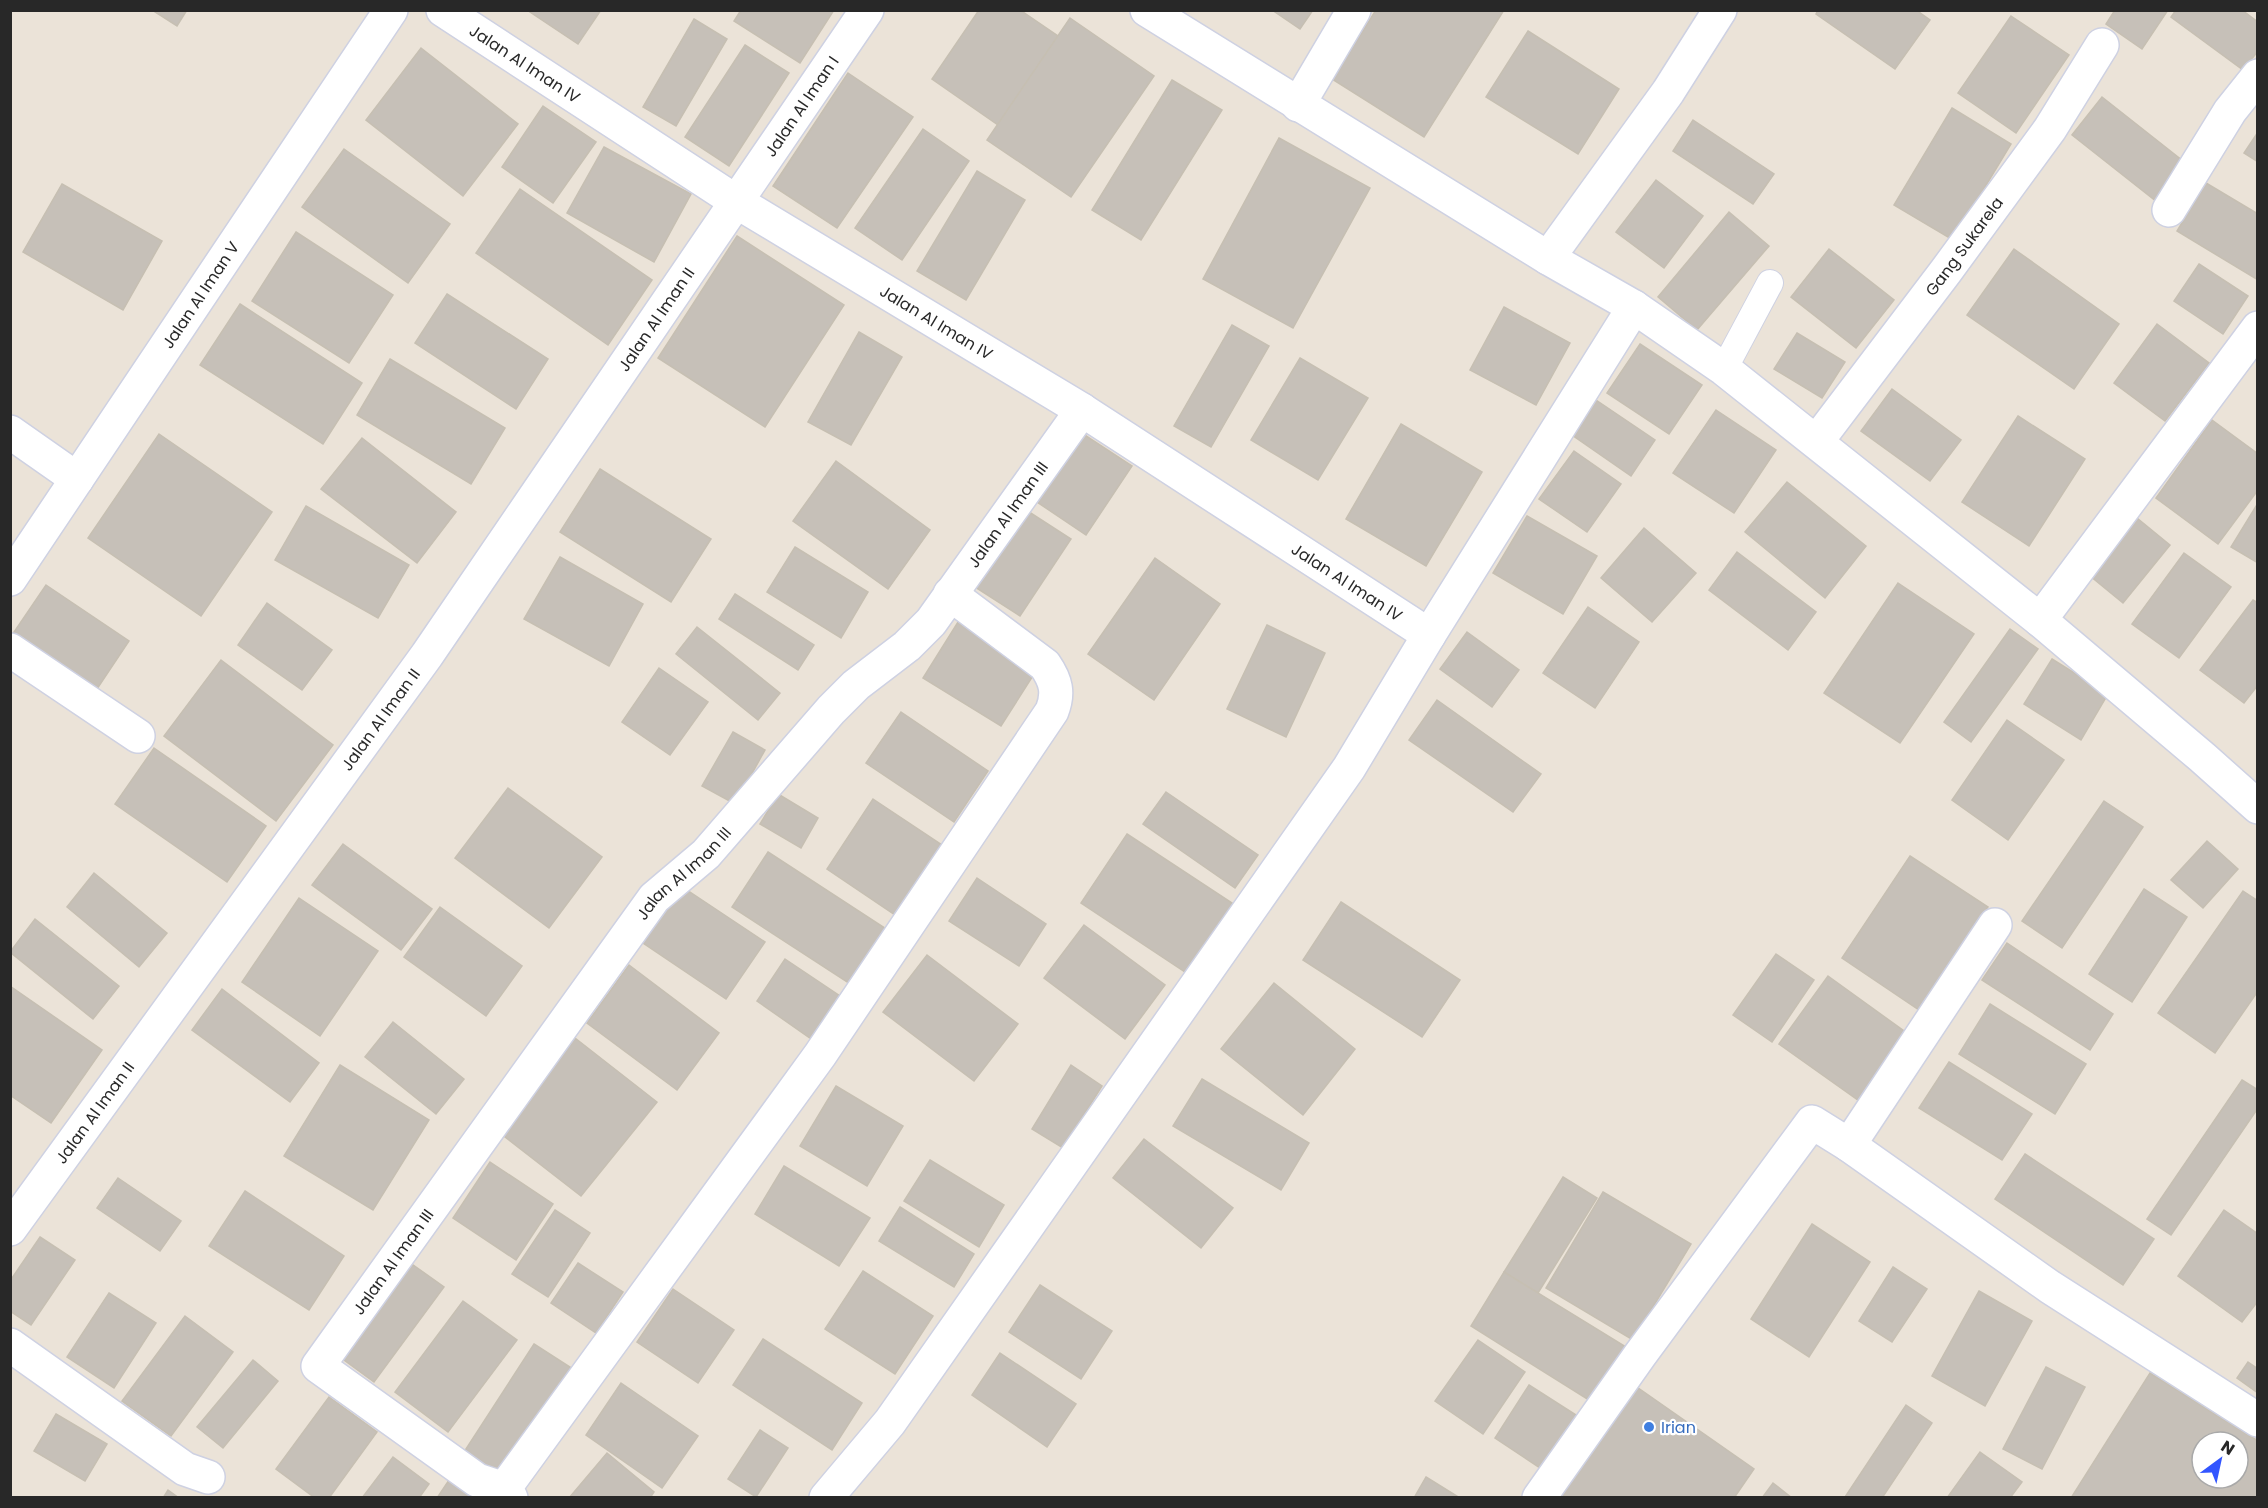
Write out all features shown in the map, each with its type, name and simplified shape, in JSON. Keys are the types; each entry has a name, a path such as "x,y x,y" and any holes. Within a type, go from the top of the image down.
{"street":[{"name":"Jalan Al Iman V","path":"10,579 391,10"},
{"name":"Jalan Al Iman IV","path":"443,10 737,202 1082,410 1429,635"},
{"name":"Jalan Al Iman I","path":"737,202 867,10"},
{"path":"1147,10 1548,258 1634,307 1724,369 2040,620 2258,807"},
{"path":"1298,105 1354,10"},
{"path":"1548,258 1668,92 1720,10"},
{"name":"Gang Sukarela","path":"1817,441 2050,129 2102,45"},
{"path":"2169,210 2230,111 2258,76"},
{"name":"Jalan Al Iman II","path":"10,1229 427,655 737,202"},
{"path":"826,1497 890,1422 1335,788 1634,307"},
{"path":"2040,620 2258,328"},
{"name":"Jalan Al Iman III","path":"508,1493 477,1479 318,1366 654,898 706,854 794,750 856,685 907,646 931,622 1082,410"},
{"path":"10,432 77,479"},
{"path":"508,1493 820,1055 1052,711 1056,700 1056,688 1054,678 1045,665 950,594"},
{"path":"10,650 138,736"},
{"path":"1848,1145 1995,925"},
{"path":"1539,1497 1640,1354 1812,1122 2050,1287 2258,1420"},
{"path":"14,1355 185,1469 207,1477"}],"lane":[{"path":"1724,369 1770,283"}],"building":[{"path":"152,10 187,10 177,26"},
{"path":"527,10 601,10 578,44"},
{"path":"741,10 834,10 800,63 734,21"},
{"path":"979,10 1020,10 1058,36 998,125 932,79"},
{"path":"1272,10 1313,10 1300,29"},
{"path":"1376,10 1504,10 1424,137 1332,79"},
{"path":"1818,10 1916,10 1930,20 1895,69 1816,14"},
{"path":"2115,10 2168,10 2142,49 2106,24"},
{"path":"2176,10 2242,10 2258,22 2258,51 2243,70 2171,17"},
{"path":"2011,16 2069,55 2016,133 1958,93"},
{"path":"1070,18 1154,76 1071,197 987,140"},
{"path":"694,19 727,39 676,126 643,107"},
{"path":"1528,31 1619,89 1578,154 1486,97"},
{"path":"745,45 789,73 729,166 685,137"},
{"path":"421,48 518,124 463,196 366,120"},
{"path":"848,73 913,117 837,228 773,186"},
{"path":"1172,80 1222,110 1141,240 1092,210"},
{"path":"2102,97 2187,164 2157,202 2072,135"},
{"path":"543,106 596,142 553,203 502,167"},
{"path":"1952,108 2011,144 1953,240 1894,205"},
{"path":"1693,120 1774,174 1753,204 1673,151"},
{"path":"923,129 969,161 902,260 855,228"},
{"path":"2258,132 2258,162 2244,153"},
{"path":"1279,138 1370,188 1293,328 1203,279"},
{"path":"604,147 691,194 654,262 567,213"},
{"path":"344,149 450,224 408,283 302,207"},
{"path":"977,171 1025,200 966,300 917,271"},
{"path":"1656,180 1703,216 1664,268 1616,232"},
{"path":"2206,183 2258,214 2258,280 2177,231"},
{"path":"62,184 162,241 123,310 23,252"},
{"path":"520,189 652,280 608,345 476,253"},
{"path":"1729,212 1769,246 1697,330 1658,297"},
{"path":"296,232 393,295 349,363 252,301"},
{"path":"737,236 844,305 765,427 658,358"},
{"path":"1829,249 1894,300 1856,348 1791,297"},
{"path":"2014,249 2119,324 2074,389 1967,315"},
{"path":"2199,264 2248,296 2223,334 2174,301"},
{"path":"447,294 548,359 516,409 415,343"},
{"path":"240,304 362,383 323,444 200,365"},
{"path":"1504,307 1570,343 1536,405 1470,370"},
{"path":"2157,324 2209,363 2165,421 2114,383"},
{"path":"1232,325 1269,346 1211,447 1174,426"},
{"path":"859,332 902,357 851,445 808,422"},
{"path":"1797,333 1845,362 1822,398 1774,369"},
{"path":"1640,344 1702,385 1669,434 1607,393"},
{"path":"1300,358 1368,398 1318,480 1251,440"},
{"path":"390,359 505,428 471,484 357,415"},
{"path":"1892,389 1961,440 1930,481 1861,431"},
{"path":"1596,400 1655,440 1631,476 1572,435"},
{"path":"1716,410 1776,450 1734,513 1673,473"},
{"path":"2018,416 2085,459 2029,546 1962,502"},
{"path":"2212,420 2258,454 2258,490 2218,544 2156,498"},
{"path":"1401,424 1482,472 1426,566 1346,519"},
{"path":"1080,432 1132,466 1086,535 1034,500"},
{"path":"159,434 272,512 201,616 88,538"},
{"path":"362,438 456,512 417,563 321,489"},
{"path":"1574,451 1621,484 1587,532 1539,499"},
{"path":"836,461 930,530 888,589 793,521"},
{"path":"600,469 711,539 671,602 560,532"},
{"path":"1787,482 1866,546 1825,598 1745,532"},
{"path":"2258,503 2258,563 2231,547"},
{"path":"306,506 409,565 378,618 275,560"},
{"path":"1026,510 1071,539 1020,616 975,587"},
{"path":"1527,516 1597,556 1563,614 1493,573"},
{"path":"2137,518 2170,545 2123,603 2090,576"},
{"path":"1644,528 1696,573 1652,622 1601,578"},
{"path":"795,547 868,592 841,638 767,592"},
{"path":"1737,552 1816,612 1788,650 1709,590"},
{"path":"2184,553 2231,587 2179,658 2132,624"},
{"path":"560,557 643,604 609,666 524,619"},
{"path":"1155,558 1220,604 1154,700 1088,654"},
{"path":"1898,583 1974,634 1900,743 1824,693"},
{"path":"46,585 129,641 95,692 12,635"},
{"path":"735,594 814,645 798,670 719,619"},
{"path":"2253,600 2258,603 2258,685 2244,703 2200,670"},
{"path":"267,603 332,650 302,690 238,645"},
{"path":"1588,607 1639,642 1595,708 1543,673"},
{"path":"958,622 1036,671 1001,726 923,678"},
{"path":"1267,625 1325,653 1286,737 1227,709"},
{"path":"697,627 780,693 758,720 676,654"},
{"path":"2010,629 2038,649 1971,742 1944,722"},
{"path":"1467,632 1519,670 1492,707 1440,669"},
{"path":"2052,659 2108,694 2081,740 2024,704"},
{"path":"221,660 333,745 276,821 164,736"},
{"path":"659,668 708,702 670,755 622,722"},
{"path":"1437,700 1541,774 1513,812 1409,740"},
{"path":"901,712 988,771 954,822 866,763"},
{"path":"2007,720 2064,760 2008,840 1952,800"},
{"path":"733,732 765,750 735,804 702,786"},
{"path":"154,748 266,826 227,882 115,804"},
{"path":"508,788 602,857 549,928 455,858"},
{"path":"1166,792 1258,855 1235,888 1143,824"},
{"path":"778,794 818,818 801,848 760,824"},
{"path":"873,799 945,847 898,917 827,869"},
{"path":"2104,801 2143,827 2062,948 2022,921"},
{"path":"1127,834 1235,905 1188,974 1081,903"},
{"path":"2207,841 2238,869 2203,908 2171,880"},
{"path":"343,844 432,909 401,950 312,885"},
{"path":"768,852 897,936 861,991 732,907"},
{"path":"1910,856 1988,907 1919,1010 1842,958"},
{"path":"94,873 167,933 139,967 67,907"},
{"path":"977,878 1046,924 1019,966 949,921"},
{"path":"681,886 765,942 726,999 643,943"},
{"path":"2144,889 2187,917 2132,1002 2089,974"},
{"path":"2243,891 2258,901 2258,991 2215,1053 2158,1013"},
{"path":"299,898 378,951 320,1036 242,982"},
{"path":"1341,902 1460,980 1422,1037 1303,960"},
{"path":"440,907 522,966 486,1016 404,957"},
{"path":"35,919 119,986 93,1019 10,952"},
{"path":"1084,925 1165,985 1125,1039 1044,978"},
{"path":"2007,943 2113,1014 2090,1050 1982,980"},
{"path":"1776,954 1814,980 1772,1042 1733,1015"},
{"path":"927,955 1018,1024 974,1081 883,1012"},
{"path":"785,959 843,998 814,1041 757,1001"},
{"path":"629,965 719,1033 677,1090 587,1023"},
{"path":"1828,976 1911,1036 1862,1103 1779,1044"},
{"path":"1274,983 1355,1049 1303,1115 1221,1049"},
{"path":"10,986 102,1050 51,1123 10,1095"},
{"path":"222,989 319,1063 290,1102 192,1030"},
{"path":"1990,1004 2086,1064 2055,1114 1959,1054"},
{"path":"393,1022 464,1079 436,1114 365,1057"},
{"path":"575,1038 657,1102 581,1196 500,1133"},
{"path":"1949,1062 2032,1114 2002,1160 1919,1108"},
{"path":"340,1065 429,1120 373,1210 284,1156"},
{"path":"1071,1065 1102,1086 1063,1148 1032,1129"},
{"path":"1202,1079 1309,1143 1281,1190 1173,1126"},
{"path":"2242,1080 2258,1090 2258,1108 2171,1235 2147,1219"},
{"path":"836,1086 903,1126 867,1186 800,1146"},
{"path":"1144,1139 1233,1208 1201,1248 1113,1178"},
{"path":"2025,1154 2154,1239 2123,1285 1995,1199"},
{"path":"930,1160 1004,1205 979,1247 904,1201"},
{"path":"490,1162 553,1204 516,1260 453,1218"},
{"path":"784,1166 870,1218 839,1266 755,1214"},
{"path":"1563,1177 1597,1198 1538,1293 1504,1272"},
{"path":"118,1178 181,1221 160,1251 97,1208"},
{"path":"245,1191 344,1256 309,1310 209,1246"},
{"path":"1603,1192 1691,1244 1633,1340 1546,1288"},
{"path":"900,1207 974,1254 954,1287 879,1241"},
{"path":"555,1210 590,1233 548,1297 512,1274"},
{"path":"2224,1210 2258,1234 2258,1301 2242,1322 2178,1276"},
{"path":"1812,1224 1870,1262 1809,1357 1751,1319"},
{"path":"40,1237 75,1260 31,1325 10,1311 10,1281"},
{"path":"409,1262 444,1287 374,1382 340,1357"},
{"path":"578,1263 623,1292 596,1333 551,1303"},
{"path":"1893,1267 1927,1289 1892,1342 1859,1321"},
{"path":"863,1271 933,1316 895,1374 825,1329"},
{"path":"1504,1272 1626,1347 1592,1402 1471,1326"},
{"path":"1040,1285 1112,1331 1081,1379 1009,1332"},
{"path":"673,1289 734,1330 698,1383 637,1342"},
{"path":"1979,1291 2032,1321 1985,1406 1932,1376"},
{"path":"109,1293 156,1323 114,1388 67,1357"},
{"path":"463,1301 517,1340 448,1432 395,1392"},
{"path":"185,1316 233,1352 171,1436 122,1401"},
{"path":"763,1339 862,1403 832,1450 733,1385"},
{"path":"1478,1340 1525,1372 1483,1434 1435,1401"},
{"path":"534,1344 573,1369 503,1478 464,1452"},
{"path":"1000,1353 1076,1404 1047,1447 972,1395"},
{"path":"253,1360 278,1381 223,1448 197,1427"},
{"path":"2248,1362 2258,1369 2258,1393 2237,1378"},
{"path":"2046,1367 2085,1387 2042,1469 2003,1449"},
{"path":"2150,1373 2241,1430 2190,1430 2190,1490 2250,1490 2250,1436 2258,1441 2258,1498 2071,1498"},
{"path":"621,1383 698,1436 662,1488 586,1435"},
{"path":"1529,1385 1587,1422 1552,1476 1495,1438"},
{"name":"Irian","path":"1634,1385 1754,1469 1734,1498 1555,1498"},
{"path":"329,1397 377,1432 329,1498 315,1498 276,1469"},
{"path":"1906,1405 1932,1423 1882,1498 1845,1497"},
{"path":"56,1414 107,1444 85,1481 34,1451"},
{"path":"760,1430 788,1448 756,1497 728,1479"},
{"path":"1980,1452 2022,1482 2010,1498 1947,1498"},
{"path":"607,1453 654,1492 650,1498 569,1498"},
{"path":"393,1457 429,1484 419,1498 362,1498"},
{"path":"1426,1477 1460,1498 1414,1498"},
{"path":"449,1480 473,1498 437,1498"},
{"path":"1773,1483 1792,1498 1762,1498"},
{"path":"168,1490 179,1498 163,1498"}],"place":[{"name":"Irian","path":"1649,1427"}]}
